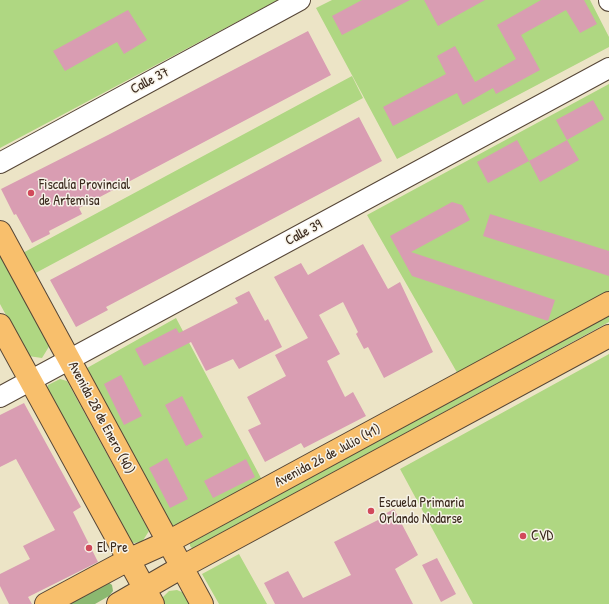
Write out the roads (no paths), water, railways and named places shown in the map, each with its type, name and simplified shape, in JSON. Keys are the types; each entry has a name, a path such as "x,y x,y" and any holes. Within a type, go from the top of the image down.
{"main road":[{"name":"Avenida 28 de Enero (40)","path":"0,232 202,604"},
{"name":"Avenida 26 de Julio (41)","path":"46,604 128,560 168,542 609,304"},
{"path":"0,325 149,597"},
{"name":"Avenida 26 de Julio (41)","path":"118,604 149,597 182,567 609,336"}],"street":[{"name":"Calle 37","path":"0,163 300,0"},
{"name":"Calle 39","path":"0,397 609,68"}],"place":[{"name":"Fiscalía Provincial de Artemisa","path":"31,193"},
{"name":"Escuela Primaria Orlando Nodarse","path":"371,511"},
{"name":"CVD","path":"523,536"},
{"name":"El Pre","path":"89,548"}]}
